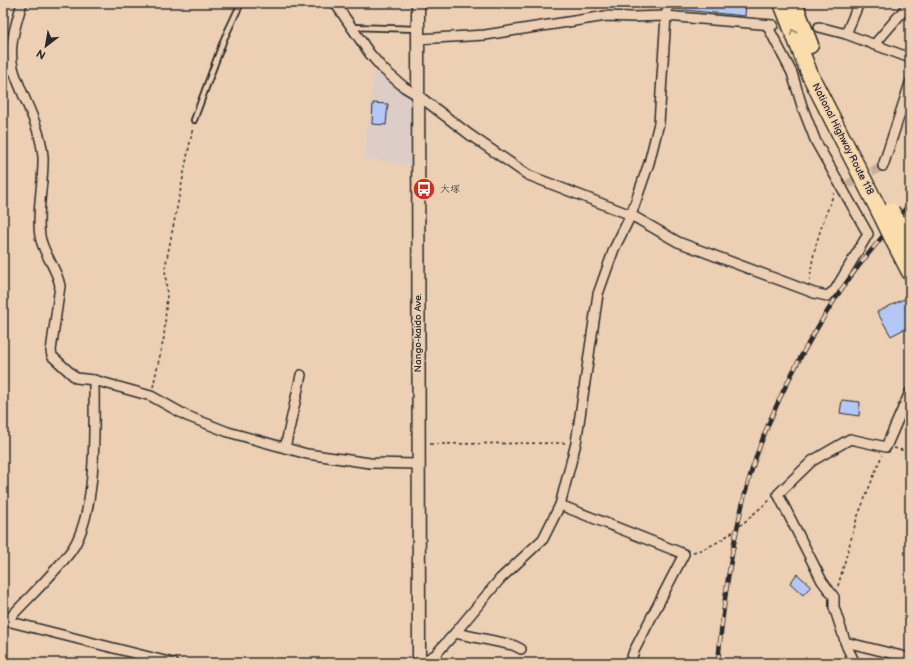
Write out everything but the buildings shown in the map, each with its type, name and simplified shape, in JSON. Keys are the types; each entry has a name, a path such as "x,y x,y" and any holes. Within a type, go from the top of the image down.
{"highway":[{"name":"National Highway Route 118","path":"782,3 810,75 903,240 910,272"},
{"name":"National Highway Route 118","path":"794,3 819,68 887,214"}],"street":[{"path":"22,3 13,32 12,55 14,70 29,109 42,150 40,234 59,278 60,286 51,351 52,356 76,378 94,380 151,396 187,416 228,432 307,454 370,463 417,464"},
{"path":"335,3 370,54 383,69 404,87 419,96 470,135 528,175 631,215 678,242 809,291 827,296 835,290 868,234 843,183 816,142 802,106 792,73 770,25 666,16 606,16 485,35 418,34"},
{"name":"Nango-kaido Ave.","path":"418,3 419,96 417,464 420,663"},
{"path":"420,663 435,655 456,633 500,579 543,539 560,505 576,443 598,294 614,249 631,215 649,163 659,123 666,16 669,3"},
{"path":"846,34 859,3"},
{"path":"874,44 910,3"},
{"path":"819,27 846,34 910,58"},
{"path":"3,68 14,70"},
{"path":"883,166 910,83"},
{"path":"285,448 302,375"},
{"path":"94,380 94,439 91,490 81,529 71,550 5,621 173,663"},
{"path":"855,663 845,642 834,607 834,597 822,582 778,494 812,461 850,439 886,447 910,392"},
{"path":"560,505 684,554 634,651 630,663"},
{"path":"456,633 513,645 521,649"},
{"path":"845,642 910,658"}],"lane":[{"path":"194,120 224,39 241,3"},
{"path":"351,27 418,34"}],"path":[{"path":"151,396 164,337 166,294 165,268 194,120"},
{"path":"809,291 811,262 820,228 843,183"},
{"path":"417,444 576,443"},
{"path":"834,597 843,572 857,518 886,447 910,452"},
{"path":"684,554 699,550 726,536 778,494"}],"shaded area":[{"path":"374,71 415,100 415,166 364,158"}],"tunnel":[{"path":"773,25 819,27"},
{"path":"848,184 883,166"}],"railway":[{"path":"718,663 728,576 736,533 746,490 762,439 796,365 823,318 863,260 910,203"}],"place":[{"name":"大塚","path":"424,189"}]}
